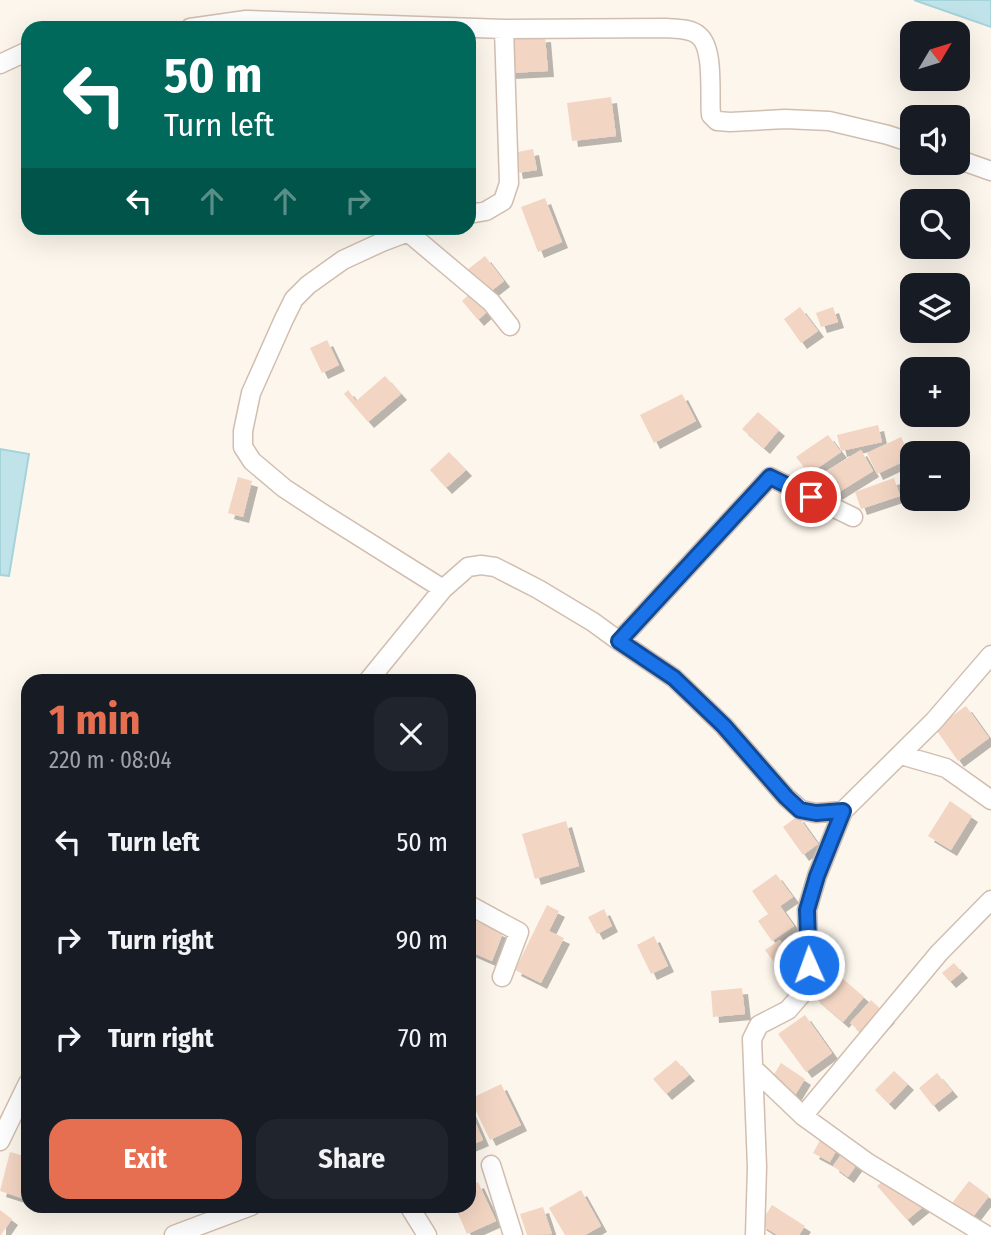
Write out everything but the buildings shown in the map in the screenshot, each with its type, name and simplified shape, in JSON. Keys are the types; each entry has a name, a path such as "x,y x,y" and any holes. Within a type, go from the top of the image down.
{"street":[{"path":"476,28 687,30 699,35 705,43 711,115 717,121 829,121 900,139"},
{"path":"476,213 486,211 503,201 509,183 504,29"},
{"path":"0,64 21,54"},
{"path":"970,164 991,171"},
{"path":"397,235 343,260 308,285 294,299 251,393 243,431 243,447 251,461 284,488 443,589"},
{"path":"417,235 491,302 510,326"},
{"path":"619,641 770,477 853,517"},
{"path":"374,674 443,589 468,567 495,567 593,621 674,678 724,726 800,810 816,813 843,811"},
{"path":"755,1235 757,1167 752,1039 759,1025 789,1010 807,988 807,910 817,876 843,811 934,721 991,656"},
{"path":"901,755 946,768 991,800"},
{"path":"803,1116 939,953 991,900"},
{"path":"476,909 519,932 502,977"},
{"path":"754,1069 803,1116 868,1163 986,1235"},
{"path":"0,1141 21,1098"},
{"path":"491,1165 513,1235"},
{"path":"174,1235 232,1213"},
{"path":"414,1213 427,1235"}],"water":[{"path":"914,0 991,0 991,27"},
{"path":"0,449 29,454 9,576 0,575"}],"route":[{"path":"809,965 807,910 817,876 843,811 816,813 800,810 724,726 674,678 619,641 770,477 811,497"}]}
